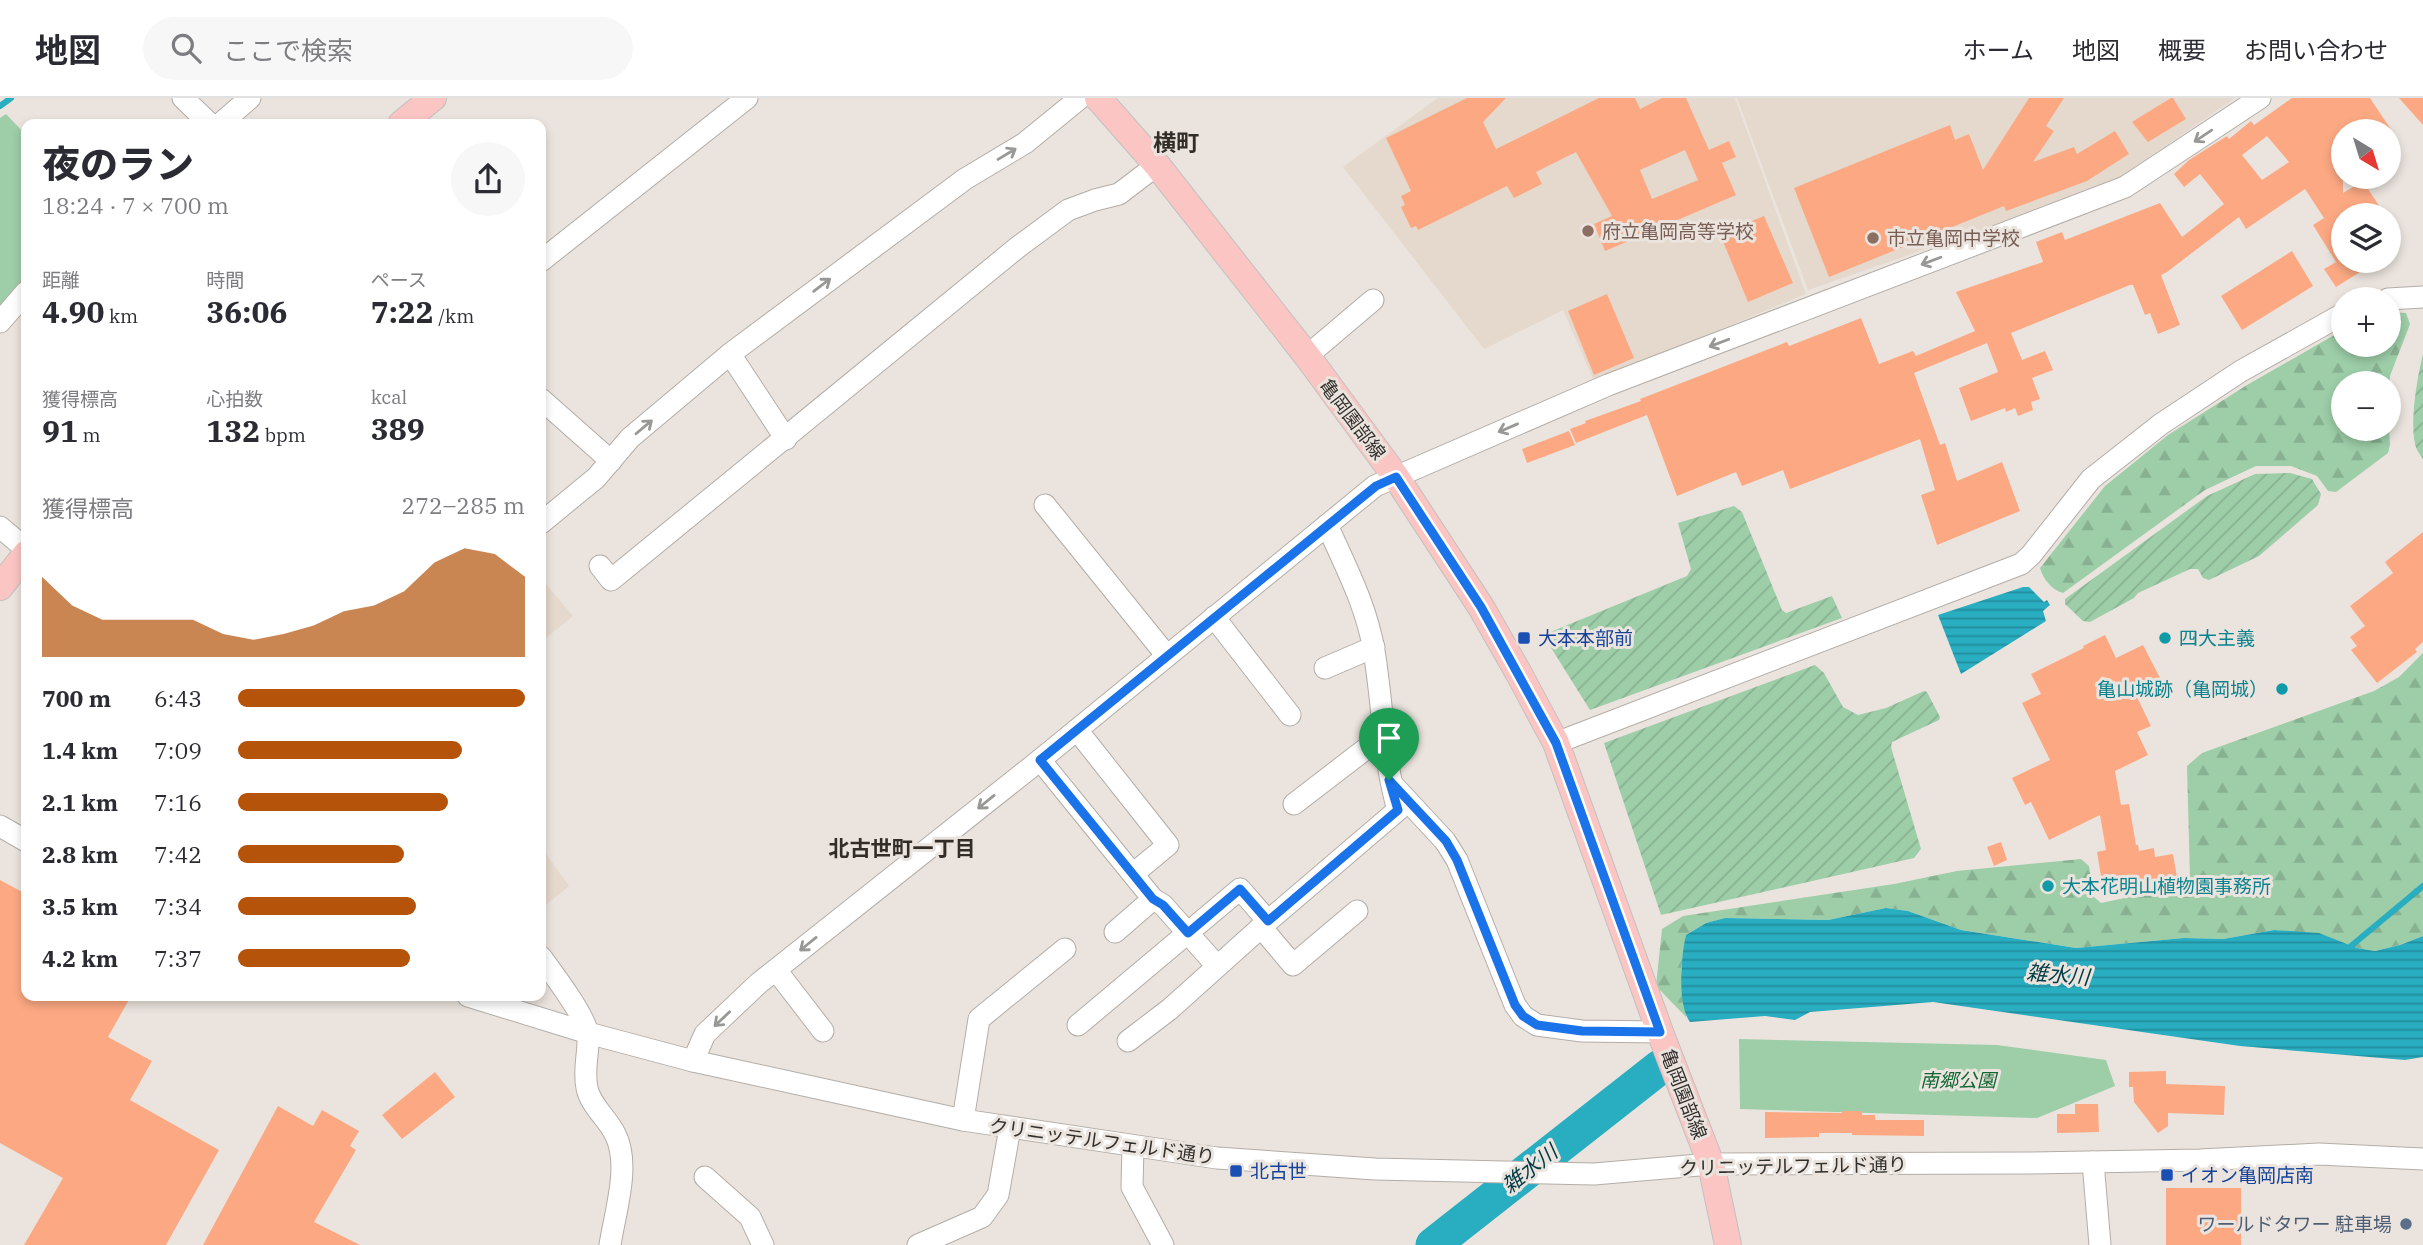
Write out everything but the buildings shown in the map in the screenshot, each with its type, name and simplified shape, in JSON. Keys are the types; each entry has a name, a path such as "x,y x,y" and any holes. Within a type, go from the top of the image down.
{"main road":[{"path":"407,119 433,98"},
{"name":"亀岡園部線","path":"1098,98 1157,165 1307,356 1396,477 1481,607 1556,743 1660,1032 1711,1164 1728,1245"},
{"path":"0,587 21,558"}],"street":[{"path":"183,98 205,119"},
{"path":"226,119 250,98"},
{"path":"546,257 747,98"},
{"path":"546,519 597,478 630,438 730,354 965,179 1025,143 1080,98"},
{"path":"694,1061 705,1034 776,970 1040,760 1376,486 1608,385 2125,187 2260,98"},
{"path":"600,566 611,580 1018,247 1068,210 1119,194 1157,165"},
{"path":"2401,298 2423,297"},
{"path":"0,321 21,298"},
{"path":"1307,356 1373,300"},
{"path":"1556,743 2021,564 2091,479 2161,424 2241,371 2331,321"},
{"path":"730,354 786,439"},
{"path":"546,403 611,461"},
{"path":"1045,505 1167,656"},
{"path":"1128,1041 1170,1009 1264,924 1398,810 1389,780 1374,648 1355,586 1327,525"},
{"path":"0,527 21,546"},
{"path":"1214,617 1290,715"},
{"path":"1325,668 1374,648"},
{"path":"1077,730 1168,845 1133,874"},
{"path":"1294,804 1385,734"},
{"path":"1040,760 1153,899 1163,905 1217,966"},
{"path":"1389,780 1446,841 1457,860 1515,1005 1523,1016 1537,1025 1582,1031 1660,1032"},
{"path":"0,826 21,838"},
{"path":"1078,1025 1240,889 1293,965 1357,911"},
{"path":"1115,932 1153,899"},
{"path":"963,1120 979,1019 1065,948"},
{"path":"546,964 573,1003 589,1033 584,1071 587,1093 615,1132 621,1148 623,1168 610,1245"},
{"path":"776,970 823,1031"},
{"name":"クリニッテルフェルド通り","path":"484,1001 694,1061 963,1120 1217,1158 1388,1169 1594,1174 1711,1164 2093,1162 2319,1154 2423,1159"},
{"path":"918,1245 982,1217 998,1195 1010,1128"},
{"path":"1133,1146 1132,1187 1163,1245"},
{"path":"2093,1162 2100,1245"},
{"path":"705,1177 750,1217 763,1245"}],"shaded area":[{"name":"府立亀岡高等学校","path":"1438,98 1735,98 1806,294 1594,381 1563,310 1484,349 1343,167"},
{"name":"市立亀岡中学校","path":"1737,98 2235,98 2107,186 1808,290"},
{"path":"546,584 573,616 546,638"},
{"path":"546,854 569,886 546,905"}],"green space":[{"path":"6,114 21,130 21,286 0,309 0,118"},
{"path":"2401,313 2406,313 2410,324 2401,347"},
{"path":"2331,337 2331,357 2397,357 2392,371 2331,371 2331,441 2390,441 2388,453 2336,492 2328,491 2317,476 2291,466 2256,466 2205,490 2063,593 2052,587 2040,568 2105,486 2168,435"},
{"path":"2423,354 2423,459 2416,446 2413,423"},
{"path":"2290,473 2312,479 2321,494 2318,505 2259,556 2209,580 2203,578 2198,569 2190,569 2138,593 2134,598 2090,622 2083,621 2065,604 2065,599 2207,496 2255,474"},
{"path":"1734,506 1742,512 1782,610 1786,613 1832,596 1842,618 1590,710 1543,635 1687,576 1691,569 1678,523"},
{"path":"2423,653 2423,936 2375,951 2357,948 2325,936 2274,930 2223,939 2184,938 2076,948 1961,930 1908,911 1886,908 1828,920 1725,918 1706,923 1686,935 1681,969 1686,1017 1656,986 1662,929 1683,916 1894,884 1957,871 2081,859 2089,866 2094,897 2101,903 2177,887 2190,878 2187,766 2202,753 2374,691 2399,677"},
{"path":"1815,665 1824,673 1843,707 1858,715 1886,708 1927,692 1940,717 1939,720 1892,742 1891,747 1921,849 1914,858 1661,915 1604,743"},
{"name":"南郷公園","path":"1739,1039 1997,1045 2106,1060 2115,1086 2037,1118 1740,1109"}],"water":[{"path":"2029,587 2044,602 2047,600 2050,605 2043,611 2046,621 1961,674 1938,615"},
{"path":"1886,908 1908,911 1961,930 2076,948 2184,938 2223,939 2274,930 2319,933 2357,948 2375,951 2423,936 2423,1057 2405,1060 2240,1046 1933,1002 1810,1012 1795,1020 1765,1016 1690,1022 1683,1004 1682,992 1684,944 1686,935 1706,923 1725,918 1828,920"}],"waterway":[{"path":"0,106 11,98"},
{"path":"2351,946 2423,886"},
{"name":"雑水川","path":"1433,1245 1660,1067"}],"place":[{"name":"府立亀岡高等学校","path":"1588,231"},
{"name":"市立亀岡中学校","path":"1873,238"},
{"name":"大本本部前","path":"1524,638"},
{"name":"四大主義","path":"2165,638"},
{"name":"亀山城跡（亀岡城）","path":"2282,689"},
{"name":"大本花明山植物園事務所","path":"2048,886"},
{"name":"北古世","path":"1236,1171"},
{"name":"イオン亀岡店南","path":"2167,1175"},
{"name":"ワールドタワー 駐車場","path":"2406,1224"}],"district":[{"name":"横町","path":"1176,143"},
{"name":"北古世町一丁目","path":"902,849"}],"route":[{"path":"1396,477 1481,607 1556,743 1660,1032 1582,1031 1537,1025 1523,1016 1515,1005 1457,860 1446,841 1389,780 1398,810 1268,921 1240,889 1188,933 1163,905 1153,899 1040,760 1376,486 1396,477"}]}
